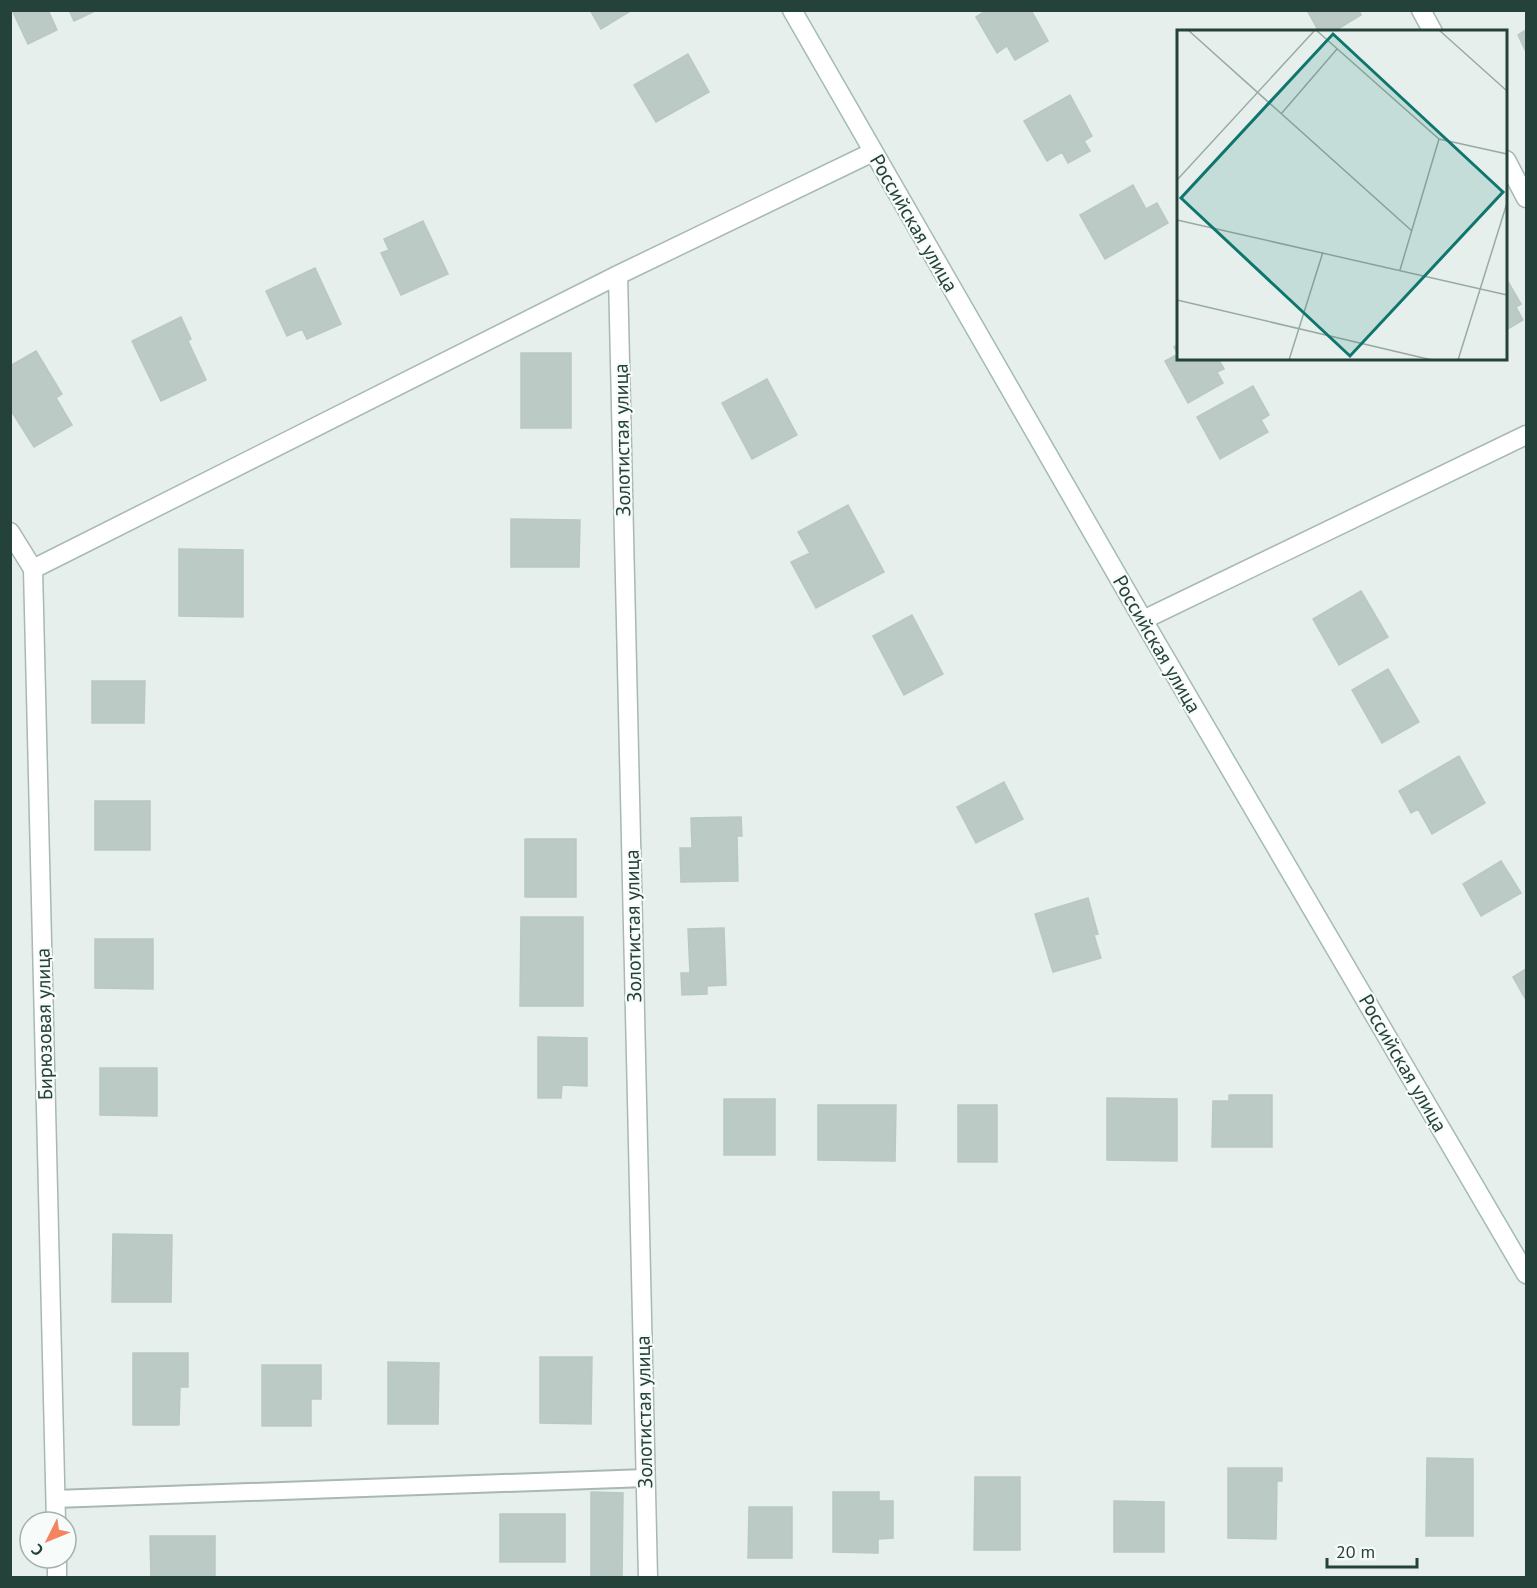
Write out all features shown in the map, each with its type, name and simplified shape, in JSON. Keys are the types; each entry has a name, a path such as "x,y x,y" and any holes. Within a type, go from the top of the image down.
{"street":[{"name":"Российская улица","path":"792,10 1143,620 1527,1274"},
{"path":"1421,10 1432,30"},
{"path":"10,532 33,569 618,275 873,152"},
{"path":"1507,162 1527,198"},
{"name":"Золотистая улица","path":"618,275 648,1578"},
{"path":"1143,620 1527,435"},
{"name":"Бирюзовая улица","path":"33,569 55,1510"}],"lane":[{"path":"55,1499 645,1478"}],"building":[{"path":"12,10 48,10 57,30 28,44"},
{"path":"69,10 97,10 74,21"},
{"path":"590,10 632,10 601,29"},
{"path":"987,10 1031,10 1048,41 1015,60 1007,46 997,53 976,17"},
{"path":"1307,10 1359,10 1361,15 1336,30 1318,30"},
{"path":"1526,30 1526,52 1518,35"},
{"path":"688,54 709,92 656,122 634,85"},
{"path":"1070,95 1092,136 1084,141 1090,151 1068,163 1062,152 1047,161 1024,121"},
{"path":"1133,185 1146,209 1157,203 1168,223 1105,259 1080,215"},
{"path":"423,221 448,274 401,295 381,253 389,250 384,239"},
{"path":"315,268 341,324 307,339 302,329 287,336 266,291"},
{"path":"1507,280 1521,304 1516,307 1523,320 1507,329"},
{"path":"181,317 191,339 188,341 206,380 161,401 132,341"},
{"path":"36,351 62,394 56,398 72,425 34,447 10,409 10,366"},
{"path":"521,353 571,353 571,428 521,428"},
{"path":"1177,355 1177,360 1219,360 1224,369 1217,372 1223,383 1188,403 1165,361"},
{"path":"767,379 797,435 752,459 722,403"},
{"path":"1253,386 1269,415 1261,420 1268,432 1220,459 1197,417"},
{"path":"848,505 884,572 816,608 791,562 810,553 798,532"},
{"path":"511,519 580,520 579,567 511,567"},
{"path":"179,549 243,550 243,617 179,616"},
{"path":"1361,591 1388,637 1339,665 1313,619"},
{"path":"912,615 943,674 904,695 873,636"},
{"path":"1388,669 1419,722 1382,743 1352,690"},
{"path":"92,681 145,681 144,723 92,723"},
{"path":"1459,756 1485,803 1432,834 1418,809 1411,813 1399,791"},
{"path":"1004,782 1023,819 976,843 957,807"},
{"path":"95,801 150,801 150,850 95,850"},
{"path":"741,817 742,836 737,836 738,881 681,882 680,848 692,848 691,818"},
{"path":"525,839 576,839 576,897 525,897"},
{"path":"1501,861 1521,893 1481,916 1463,884"},
{"path":"1088,898 1098,934 1094,935 1101,958 1053,972 1035,914"},
{"path":"521,917 583,917 583,1006 520,1006"},
{"path":"724,928 726,985 707,986 707,994 682,995 681,973 690,973 688,929"},
{"path":"95,939 153,939 153,989 95,988"},
{"path":"1526,969 1526,1000 1513,977"},
{"path":"538,1037 587,1038 587,1086 562,1085 561,1098 538,1098"},
{"path":"100,1068 157,1068 157,1116 100,1115"},
{"path":"1229,1095 1272,1095 1272,1147 1212,1147 1213,1101 1229,1101"},
{"path":"1107,1098 1177,1099 1177,1161 1107,1160"},
{"path":"724,1099 775,1099 775,1155 724,1155"},
{"path":"818,1105 896,1105 895,1161 818,1160"},
{"path":"958,1105 997,1105 997,1162 958,1162"},
{"path":"113,1234 172,1235 171,1302 112,1302"},
{"path":"133,1353 188,1353 188,1387 180,1387 179,1425 133,1425"},
{"path":"540,1357 592,1357 591,1424 540,1423"},
{"path":"388,1362 439,1363 438,1424 388,1424"},
{"path":"262,1365 321,1365 321,1399 311,1399 311,1426 262,1426"},
{"path":"1427,1458 1473,1459 1473,1536 1426,1536"},
{"path":"1228,1468 1282,1468 1282,1481 1277,1481 1276,1539 1228,1538"},
{"path":"975,1477 1020,1477 1020,1550 974,1550"},
{"path":"591,1492 623,1493 622,1578 591,1578"},
{"path":"833,1492 879,1492 879,1501 893,1501 893,1538 878,1539 878,1553 833,1552"},
{"path":"1114,1501 1164,1502 1164,1552 1114,1552"},
{"path":"749,1507 792,1507 792,1558 748,1558"},
{"path":"500,1514 565,1514 565,1562 500,1562"},
{"path":"150,1536 215,1536 215,1578 151,1578"}]}
